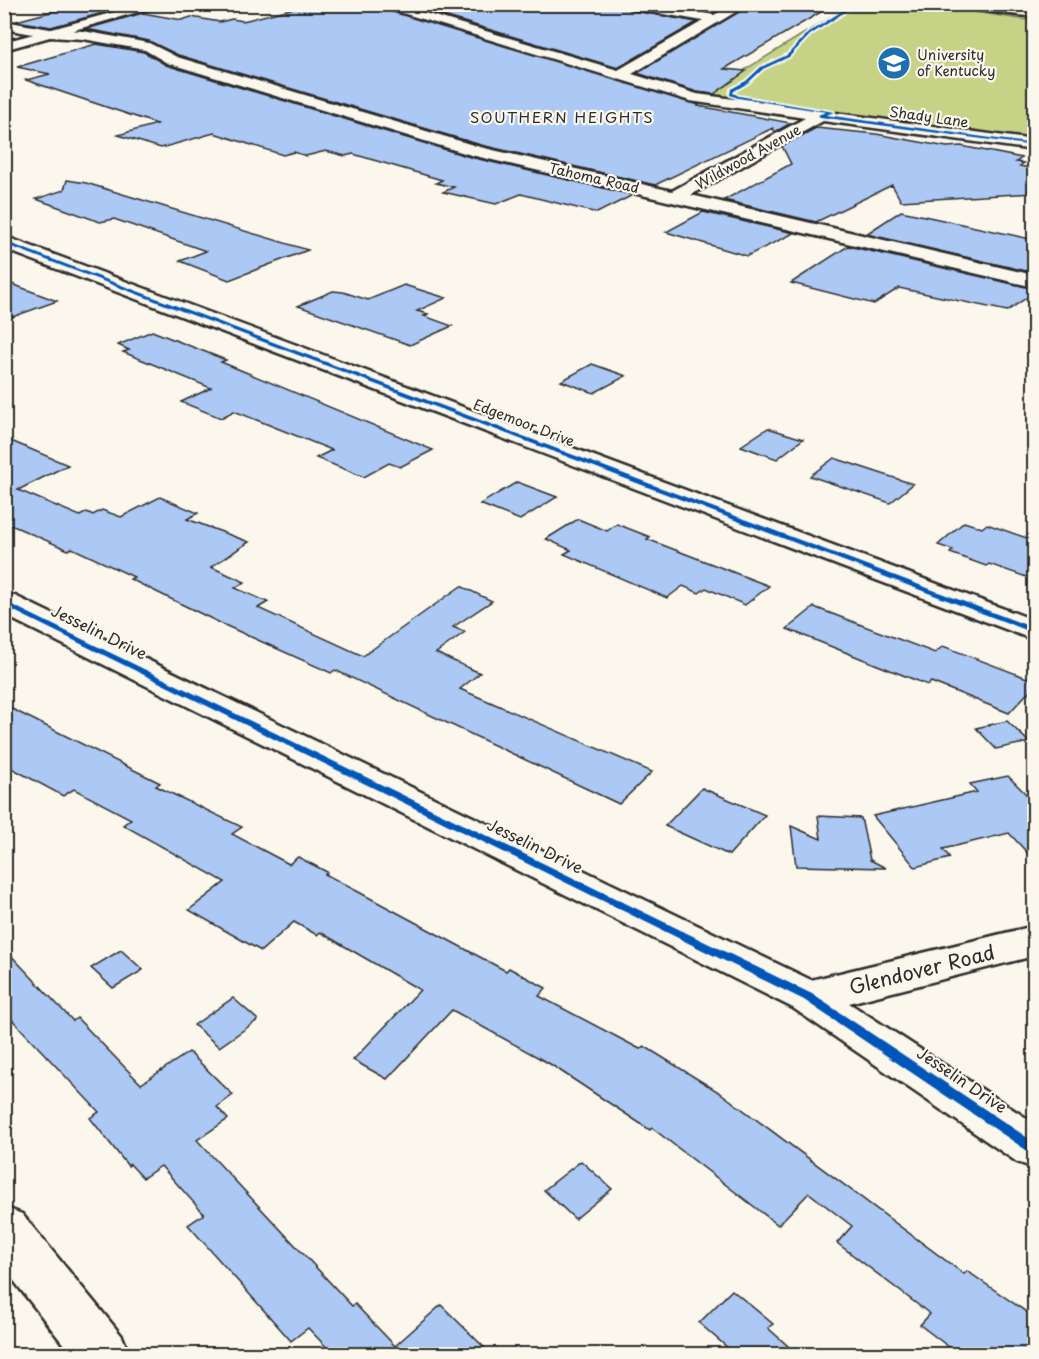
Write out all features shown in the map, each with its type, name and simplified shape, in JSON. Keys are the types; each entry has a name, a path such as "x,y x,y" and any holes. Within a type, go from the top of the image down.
{"street":[{"path":"4,45 160,4"},
{"name":"Shady Lane","path":"379,4 695,98 1035,145"},
{"path":"629,4 717,20"},
{"path":"620,75 743,4"},
{"path":"963,4 1035,13"},
{"name":"Tahoma Road","path":"4,25 50,33 63,40 130,53 160,55 438,141 1035,281"},
{"name":"Wildwood Avenue","path":"674,197 724,172 820,116"},
{"name":"Edgemoor Drive","path":"4,242 1035,631"},
{"name":"Jesselin Drive","path":"4,603 808,997 1035,1148"},
{"name":"Glendover Road","path":"808,997 1035,941"},
{"path":"4,1229 102,1354"}],"green space":[{"name":"University of Kentucky","path":"850,5 929,5 1034,21 1034,143 699,98"}],"building":[{"path":"81,4 114,4 114,8 118,9 51,27 16,21"},
{"path":"310,4 371,4 698,106 791,123 775,132 773,128 655,185 481,145 178,55 149,41 86,29 143,13 182,20 191,17 220,22 232,19 243,21"},
{"path":"404,4 621,4 629,10 697,22 618,68"},
{"path":"668,4 728,4 714,13"},
{"path":"751,4 835,4 724,69 746,71 714,94 697,92 637,73"},
{"path":"96,44 144,52 166,65 470,157 633,195 597,213 521,194 496,204 443,192 454,187 436,183 442,180 353,154 345,156 326,151 306,156 294,152 283,155 214,133 161,148 118,135 157,124 26,80 50,74 17,67"},
{"path":"816,128 876,134 947,147 961,146 1022,158 1016,162 1024,163 1020,166 1035,169 1035,193 901,201 892,185 816,222 724,200 791,164 782,146"},
{"path":"67,180 86,183 308,250 229,280 180,261 206,251 114,219 100,222 36,199 64,190"},
{"path":"901,211 1035,240 1035,273 866,234"},
{"path":"703,212 794,233 747,256 666,232"},
{"path":"848,246 1035,289 1035,292 1007,311 899,288 874,304 791,283"},
{"path":"4,281 57,301 4,320"},
{"path":"404,285 446,298 417,311 428,314 424,316 452,326 410,345 298,306 333,291 368,300"},
{"path":"152,331 226,360 221,362 433,450 400,467 389,463 364,477 316,458 332,450 234,411 221,418 181,402 211,388 123,352 129,350 118,345"},
{"path":"592,364 626,376 594,393 561,381"},
{"path":"768,428 803,439 777,459 741,446"},
{"path":"4,438 68,465 18,490 80,516 87,512 93,515 102,510 121,517 160,497 198,513 187,519 249,542 211,567 245,582 235,588 268,602 258,608 363,656 461,586 492,601 453,627 465,632 436,653 480,673 460,689 652,772 619,804 335,670 331,673 220,623 130,579 134,577 72,548 68,550 4,522"},
{"path":"834,458 913,484 890,503 810,476"},
{"path":"517,482 557,497 520,520 480,504"},
{"path":"578,519 607,531 617,524 650,537 647,539 769,586 745,605 706,588 699,593 683,586 667,598 564,554 571,550 546,539"},
{"path":"964,522 982,528 987,524 1035,541 1035,580 989,564 986,566 950,553 953,550 938,545"},
{"path":"814,607 935,653 943,646 1035,681 1035,685 1009,713 931,682 928,685 787,629"},
{"path":"4,705 160,783 156,786 242,827 232,834 289,864 298,857 327,872 325,874 506,971 509,968 546,988 539,996 640,1049 644,1046 722,1094 964,1274 967,1271 1035,1318 1035,1354 958,1354 920,1325 930,1314 837,1243 852,1226 809,1193 778,1225 652,1128 650,1130 550,1064 452,1010 387,1079 353,1060 420,990 320,932 317,935 294,922 261,951 189,910 225,882 123,825 131,819 74,789 63,796 4,764"},
{"path":"1007,721 1029,742 996,749 976,728"},
{"path":"1008,776 1035,803 1035,861 1009,833 943,849 950,858 915,867 873,816 977,792 970,784"},
{"path":"702,788 765,815 729,855 665,826"},
{"path":"818,816 861,818 870,860 886,868 796,866 791,826 821,839"},
{"path":"4,948 73,1021 77,1018 141,1084 189,1052 233,1095 217,1107 228,1119 197,1140 352,1306 355,1304 395,1346 441,1305 491,1354 333,1354 308,1328 291,1341 188,1225 204,1214 161,1166 143,1178 130,1164 128,1166 90,1118 99,1112 4,1011"},
{"path":"121,950 143,970 113,988 91,968"},
{"path":"233,998 258,1020 219,1047 194,1025"},
{"path":"581,1161 612,1189 575,1219 544,1190"},
{"path":"732,1290 773,1324 768,1328 797,1354 735,1354 699,1323"}],"cycle path":[{"path":"820,116 832,112 738,97 731,94 732,90 747,82 762,68 788,56 809,34 856,4"},
{"path":"820,116 1034,145"},
{"path":"4,242 1034,631"},
{"path":"4,603 808,997 1034,1148"}],"place":[{"name":"University of Kentucky","path":"894,63"}],"district":[{"name":"SOUTHERN HEIGHTS","path":"562,118"}]}
